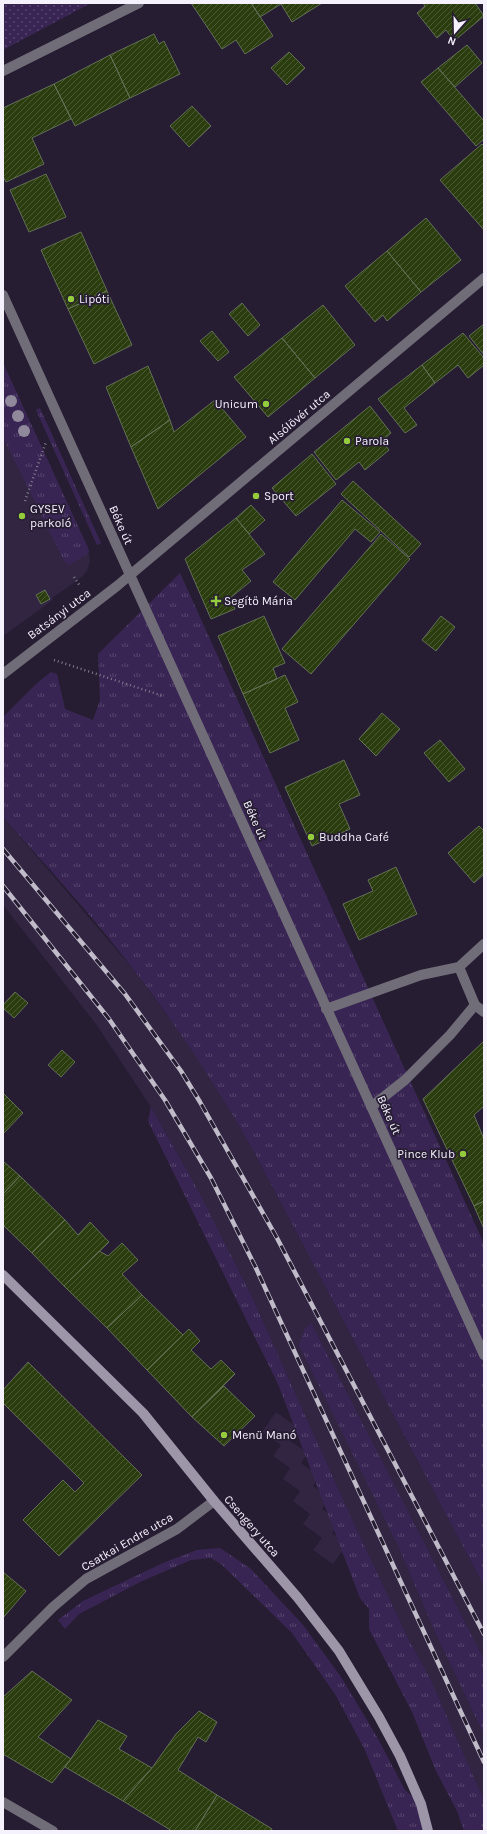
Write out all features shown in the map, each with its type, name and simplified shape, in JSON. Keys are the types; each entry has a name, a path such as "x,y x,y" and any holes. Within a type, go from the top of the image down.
{"main road":[{"name":"Csengery utca","path":"3,1275 143,1413 214,1501 298,1598 339,1651 379,1717 400,1756 421,1804 428,1831"}],"street":[{"path":"3,71 139,3"},
{"name":"Alsólövér utca","path":"130,576 484,278"},
{"name":"Béke út","path":"3,295 484,1355"},
{"name":"Batsányi utca","path":"3,674 130,576"},
{"path":"326,1009 421,975 459,967 484,944"},
{"path":"459,967 475,1005 484,1012"},
{"path":"371,1106 405,1080 450,1035 475,1005"},
{"name":"Csatkai Endre utca","path":"3,1657 53,1607 86,1579 177,1529 214,1501"},
{"path":"3,1802 53,1831"}],"path":[{"path":"25,501 46,442"},
{"path":"74,577 80,586"},
{"path":"53,660 169,699"}],"shaded area":[{"path":"3,363 88,548 90,561 87,571 82,577 3,636"},
{"path":"3,817 133,969 181,1034 214,1083 254,1152 484,1586 484,1659 311,1324 398,1546 433,1628 484,1735 484,1800 430,1678 408,1638 350,1515 252,1297 199,1192 151,1107 96,1024 3,905"},
{"path":"276,1412 299,1429 290,1441 308,1453 301,1463 319,1476 313,1486 329,1498 322,1509 340,1522 332,1533 347,1544 333,1564 313,1550 322,1538 303,1524 310,1514 293,1501 300,1491 283,1479 290,1468 273,1456 281,1445 262,1432"}],"green space":[{"path":"3,3 91,3 3,50"},
{"path":"3,363 88,548 89,552 87,554 69,565 64,561 3,437"},
{"path":"40,408 101,543 97,545 36,410"},
{"path":"180,573 484,1244 484,1586 254,1152 212,1081 166,1013 118,949 70,892 3,817 3,717 36,684 51,672 57,674 65,709 93,720 100,700 98,654"},
{"path":"151,1107 199,1192 252,1297 350,1515 408,1638 430,1678 484,1800 484,1831 464,1831 457,1811 436,1771 412,1712 369,1629 369,1609 360,1598 278,1384 148,1121"},
{"path":"311,1323 484,1659 484,1735 433,1628 398,1546 299,1345 305,1329"},
{"path":"220,1548 251,1569 303,1625 341,1677 377,1737 405,1790 421,1804 423,1831 398,1831 365,1750 335,1694 292,1633 221,1564 211,1558 191,1560 142,1581 79,1614 65,1629 58,1620 83,1601 163,1563 197,1550"}],"building":[{"path":"191,3 251,3 273,36 245,54 236,40 222,49"},
{"path":"251,3 322,3 292,22 281,4 260,17"},
{"path":"423,3 475,3 484,16 454,41 446,30 437,38 417,13 425,6"},
{"path":"154,34 159,44 164,41 180,74 130,98 110,55"},
{"path":"467,45 482,63 455,87 438,68"},
{"path":"289,52 305,68 287,85 271,68"},
{"path":"110,55 130,98 75,126 54,84"},
{"path":"438,68 484,121 484,139 476,146 421,82"},
{"path":"54,84 71,119 32,138 44,164 6,182 3,176 3,108"},
{"path":"192,106 211,126 189,147 170,126"},
{"path":"482,144 484,146 484,230 440,180"},
{"path":"46,174 66,217 29,232 10,190"},
{"path":"426,218 461,260 421,292 387,251"},
{"path":"81,232 107,291 68,309 41,250"},
{"path":"387,251 421,292 387,321 383,315 375,322 345,286"},
{"path":"107,291 132,345 94,364 68,309"},
{"path":"242,303 260,325 248,336 229,314"},
{"path":"323,305 355,345 315,378 282,338"},
{"path":"484,324 484,355 469,336"},
{"path":"212,331 229,352 218,361 200,341"},
{"path":"463,333 484,358 484,365 468,378 458,365 435,383 422,365"},
{"path":"282,338 315,378 268,417 234,377"},
{"path":"422,365 435,383 404,408 417,425 405,433 378,399"},
{"path":"148,366 170,420 131,447 106,387"},
{"path":"215,400 246,437 158,509 131,447 170,420 174,432"},
{"path":"370,406 391,433 382,441 389,450 365,470 359,462 336,480 314,452"},
{"path":"312,454 336,484 296,516 272,488"},
{"path":"353,481 421,544 409,557 341,494"},
{"path":"342,500 380,532 371,542 355,529 295,600 273,582"},
{"path":"251,505 265,520 249,534 236,518"},
{"path":"236,518 265,554 242,570 251,581 230,598 235,609 211,619 185,559"},
{"path":"381,534 410,559 311,674 282,649"},
{"path":"45,590 50,599 41,604 36,595"},
{"path":"264,616 285,663 273,668 277,679 243,694 218,636"},
{"path":"441,616 455,627 436,651 422,640"},
{"path":"285,675 298,702 285,708 299,740 270,753 243,694"},
{"path":"382,713 400,729 376,756 359,739"},
{"path":"440,740 465,769 449,782 424,753"},
{"path":"344,760 360,795 339,804 350,829 312,846 285,787"},
{"path":"479,826 484,831 484,874 474,883 448,853"},
{"path":"396,867 417,914 359,940 343,904 373,891 368,880"},
{"path":"15,992 28,1003 14,1018 3,1008 3,1005"},
{"path":"484,1041 484,1106 474,1115 484,1139 484,1201 474,1206 423,1099"},
{"path":"62,1050 75,1062 61,1077 48,1065"},
{"path":"3,1093 23,1113 3,1134"},
{"path":"3,1161 20,1176 3,1194"},
{"path":"20,1176 65,1220 32,1253 3,1225 3,1194"},
{"path":"484,1201 484,1229 474,1206"},
{"path":"65,1220 78,1235 90,1222 109,1242 64,1286 32,1253"},
{"path":"122,1243 138,1260 122,1274 142,1295 107,1328 64,1286 99,1251 108,1256"},
{"path":"142,1295 183,1335 147,1370 107,1328"},
{"path":"189,1329 200,1341 191,1350 211,1369 221,1360 235,1374 192,1417 147,1370"},
{"path":"28,1362 142,1475 59,1556 23,1520 63,1480 75,1492 84,1483 3,1403 3,1390"},
{"path":"224,1386 255,1416 224,1446 192,1417"},
{"path":"3,1572 26,1591 3,1618"},
{"path":"32,1671 72,1700 38,1737 71,1759 52,1783 3,1754 3,1697"},
{"path":"199,1711 217,1722 206,1742 198,1737 178,1770 217,1795 195,1831 172,1831 123,1801 152,1768 176,1734"},
{"path":"98,1720 127,1736 119,1749 152,1768 123,1801 65,1767"},
{"path":"217,1795 272,1829 271,1831 195,1831"}],"railway":[{"path":"3,849 125,994 181,1071 200,1102 277,1238 484,1634"},
{"path":"3,886 109,1019 165,1100 211,1178 255,1266 484,1762"}],"place":[{"name":"Lipóti","path":"71,299"},
{"name":"Unicum","path":"266,404"},
{"name":"Parola","path":"347,441"},
{"name":"Sport","path":"256,496"},
{"name":"GYSEV parkoló","path":"22,516"},
{"name":"Segítő Mária","path":"216,601"},
{"name":"Buddha Café","path":"311,837"},
{"name":"Pince Klub","path":"463,1154"},
{"name":"Menü Manó","path":"224,1435"}]}
